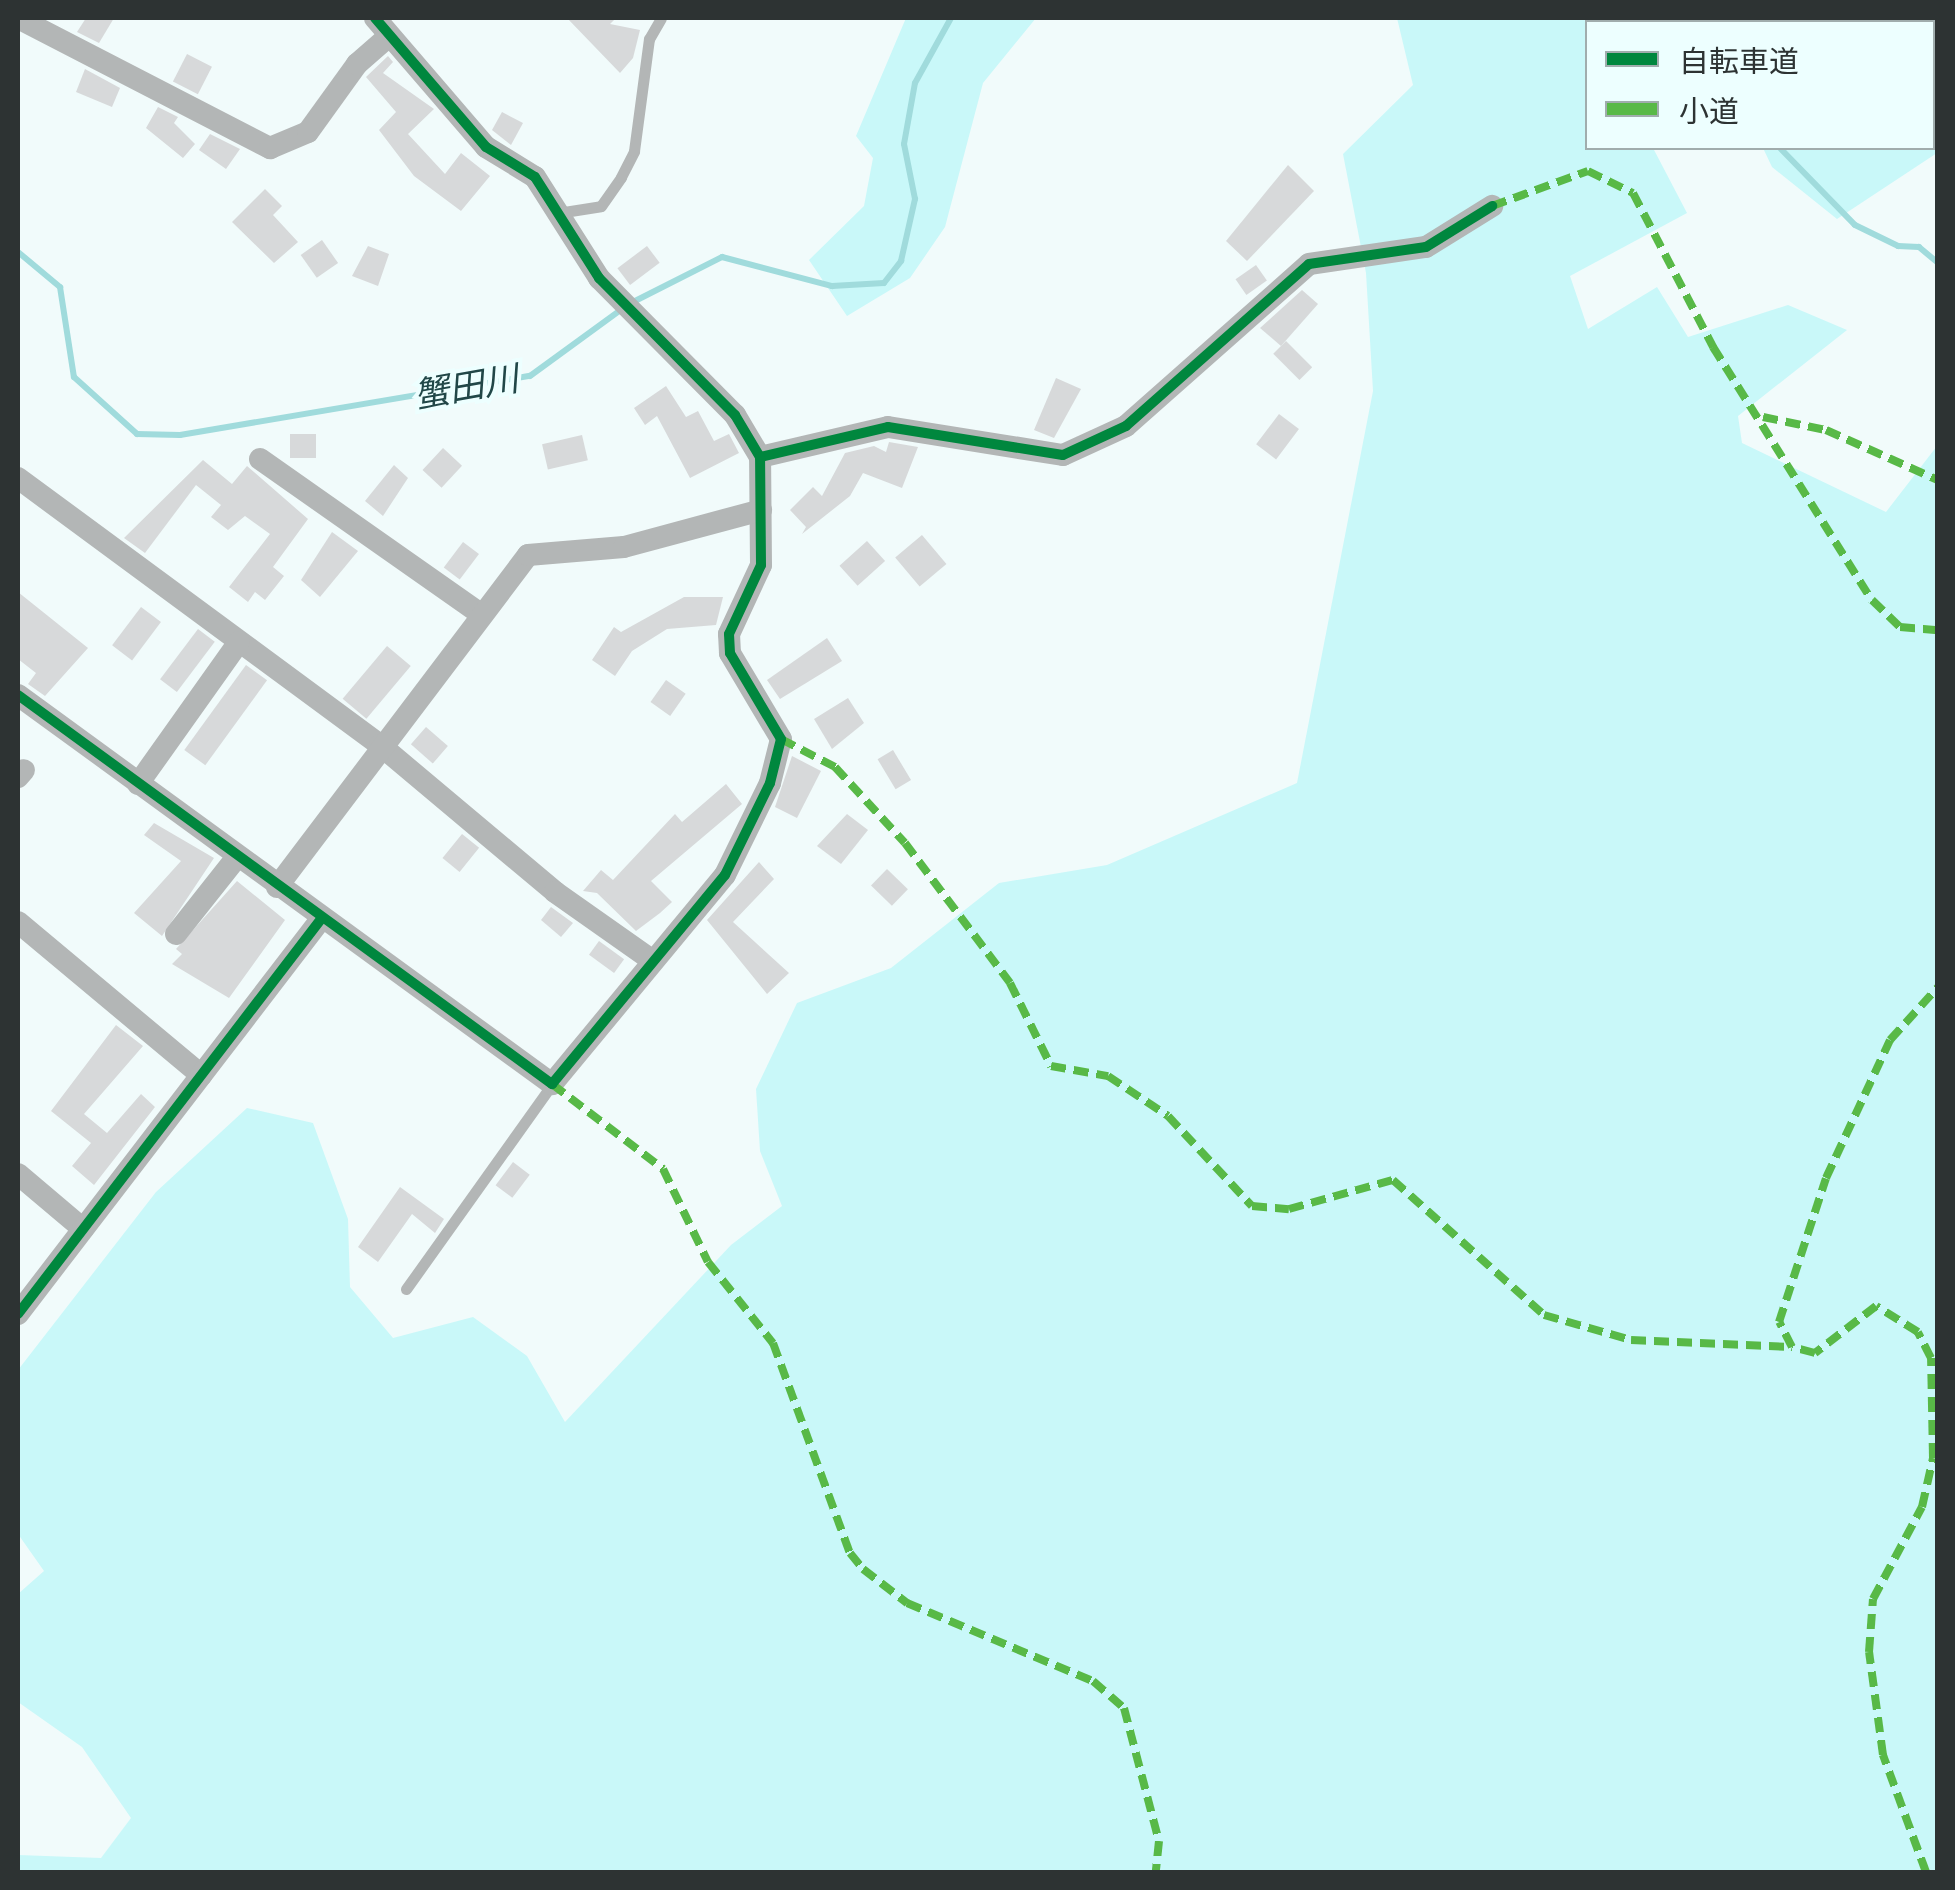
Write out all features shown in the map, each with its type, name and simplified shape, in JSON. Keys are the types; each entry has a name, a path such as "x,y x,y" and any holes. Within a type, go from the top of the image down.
{"street":[{"path":"18,18 270,148 308,132 382,27 486,147 535,177 564,212 626,308 735,415 760,457 761,564 730,634 730,654 781,739 770,783 724,875 649,958 552,1084 18,696"},
{"path":"760,457 888,428 1063,455 1126,426 1308,264 1426,247 1492,206"},
{"path":"260,459 479,613"},
{"path":"18,478 380,745 518,853 555,892 649,958"},
{"path":"277,887 479,613 528,555 624,546 762,510"},
{"path":"138,784 239,642"},
{"path":"176,934 237,857"},
{"path":"18,1314 321,919"},
{"path":"18,922 201,1075"},
{"path":"18,1174 83,1229"}],"lane":[{"path":"564,212 601,206 634,151 649,40 661,18"},
{"path":"406,1289 552,1084"}],"shaded area":[{"path":"906,18 1036,18 983,83 945,227 910,278 847,316 809,260 864,206 873,158 856,136"},
{"path":"1397,18 1614,18 1585,20 1585,150 1654,150 1687,213 1570,276 1588,329 1657,287 1688,337 1788,305 1847,330 1738,416 1742,443 1886,512 1937,446 1937,1872 18,1872 18,1855 101,1858 131,1818 82,1747 18,1702 18,1594 44,1571 18,1534 18,1370 156,1192 247,1108 313,1123 348,1219 350,1287 393,1338 473,1317 527,1356 565,1422 731,1245 782,1206 760,1151 756,1089 797,1003 891,968 999,883 1107,865 1297,783 1373,391 1366,273 1343,154 1413,85"},
{"path":"1937,32 1937,153 1837,219 1772,167 1764,150 1935,150"}],"building":[{"path":"86,18 114,18 99,43 77,32"},
{"path":"567,18 616,18 610,24 640,30 633,58 620,73"},
{"path":"187,54 212,67 198,94 173,82"},
{"path":"388,56 393,62 383,73 434,109 408,134 445,174 461,153 490,176 461,211 414,176 379,130 396,112 366,77"},
{"path":"85,69 120,88 112,107 76,92"},
{"path":"158,107 178,117 174,123 195,144 183,158 146,128"},
{"path":"502,112 523,123 511,145 492,130"},
{"path":"210,134 240,149 226,169 199,150"},
{"path":"1288,165 1314,191 1247,261 1226,241"},
{"path":"265,189 282,206 273,215 298,242 274,263 232,222"},
{"path":"322,240 338,263 317,278 301,255"},
{"path":"368,246 389,254 378,286 352,276"},
{"path":"647,246 660,263 630,285 617,268"},
{"path":"1256,265 1267,281 1246,295 1236,279"},
{"path":"1302,290 1318,304 1281,346 1260,328"},
{"path":"1286,341 1312,367 1299,380 1273,354"},
{"path":"1056,378 1081,389 1054,438 1034,430"},
{"path":"666,386 686,417 698,411 714,441 729,434 739,453 690,478 657,416 645,425 634,408"},
{"path":"1279,414 1299,429 1276,459 1256,444"},
{"path":"290,434 316,434 316,458 290,458"},
{"path":"582,435 588,460 548,470 542,444"},
{"path":"889,442 918,447 902,488 863,473 850,496 802,534 806,527 790,510 813,487 822,496 845,453 874,446 886,452"},
{"path":"443,448 462,466 442,488 423,470"},
{"path":"203,460 232,484 247,466 308,519 273,567 284,576 265,600 255,592 248,602 229,587 270,534 245,516 228,530 211,517 221,505 196,485 145,553 124,538"},
{"path":"394,465 408,478 383,516 365,501"},
{"path":"332,532 358,551 320,597 301,580"},
{"path":"922,535 946,564 920,587 895,557"},
{"path":"867,541 885,561 858,586 840,566"},
{"path":"463,542 479,554 460,580 444,568"},
{"path":"18,592 88,648 45,696 28,684 36,673 18,659"},
{"path":"684,597 723,597 716,625 667,629 632,651 615,676 592,660 614,627 621,632"},
{"path":"141,607 161,622 132,660 112,645"},
{"path":"198,629 215,642 177,692 160,679"},
{"path":"827,638 842,661 780,699 767,680"},
{"path":"387,646 411,666 366,719 343,699"},
{"path":"246,665 267,680 205,765 184,750"},
{"path":"666,680 686,694 670,716 651,702"},
{"path":"848,698 864,723 832,749 814,719"},
{"path":"426,727 448,746 433,763 411,744"},
{"path":"893,750 911,780 896,789 878,759"},
{"path":"792,756 821,771 797,818 775,807"},
{"path":"726,784 742,804 651,881 672,902 636,931 597,893 583,891 601,870 613,880 675,814 682,822"},
{"path":"847,814 868,830 841,864 817,846"},
{"path":"154,823 214,858 162,936 134,913 181,861 144,835"},
{"path":"462,834 479,848 460,872 442,858"},
{"path":"759,862 774,879 733,922 789,973 767,994 707,920"},
{"path":"887,869 908,889 892,906 871,886"},
{"path":"237,881 285,920 229,998 172,964 182,954 176,949"},
{"path":"551,907 573,923 561,937 541,920"},
{"path":"599,941 624,959 614,973 589,955"},
{"path":"116,1025 143,1046 84,1114 107,1133 141,1094 155,1107 94,1185 72,1166 91,1143 51,1111"},
{"path":"513,1162 530,1175 512,1198 496,1185"},
{"path":"400,1187 444,1219 435,1233 412,1214 378,1262 358,1247"}],"waterway":[{"name":"蟹田川","path":"633,302 722,257 832,286 884,283 901,261 915,199 904,144 915,83 951,18"},
{"name":"蟹田川","path":"1694,18 1698,20"},
{"name":"蟹田川","path":"1782,150 1855,225 1898,246 1919,247 1938,263"},
{"name":"蟹田川","path":"18,252 60,287 74,377 137,434 180,435 530,376 622,309"}],"marked path":[{"path":"1492,206 1588,171 1633,193 1713,347 1872,600 1900,627 1938,630"},
{"path":"1763,417 1826,430 1938,480"},
{"path":"781,739 835,767 905,843 1010,983 1051,1066 1108,1076 1168,1116 1252,1206 1289,1209 1393,1180 1544,1315 1631,1340 1792,1347"},
{"path":"1926,1872 1883,1755 1869,1652 1873,1599 1922,1507 1933,1458 1931,1358 1918,1332 1876,1306 1815,1353 1792,1347 1779,1322 1826,1178 1890,1040 1938,987"},
{"path":"552,1084 663,1169 708,1262 773,1343 850,1553 863,1569 907,1603 1093,1681 1124,1708 1159,1841 1156,1872"}],"cycle path":[{"path":"375,18 486,147 535,177 599,278 735,415 760,457 888,427 1063,455 1126,426 1309,264 1426,247 1492,206"},
{"path":"18,695 552,1084 725,875 770,783 781,739 730,653 729,634 761,565 760,457"},
{"path":"18,1314 321,919"}]}
